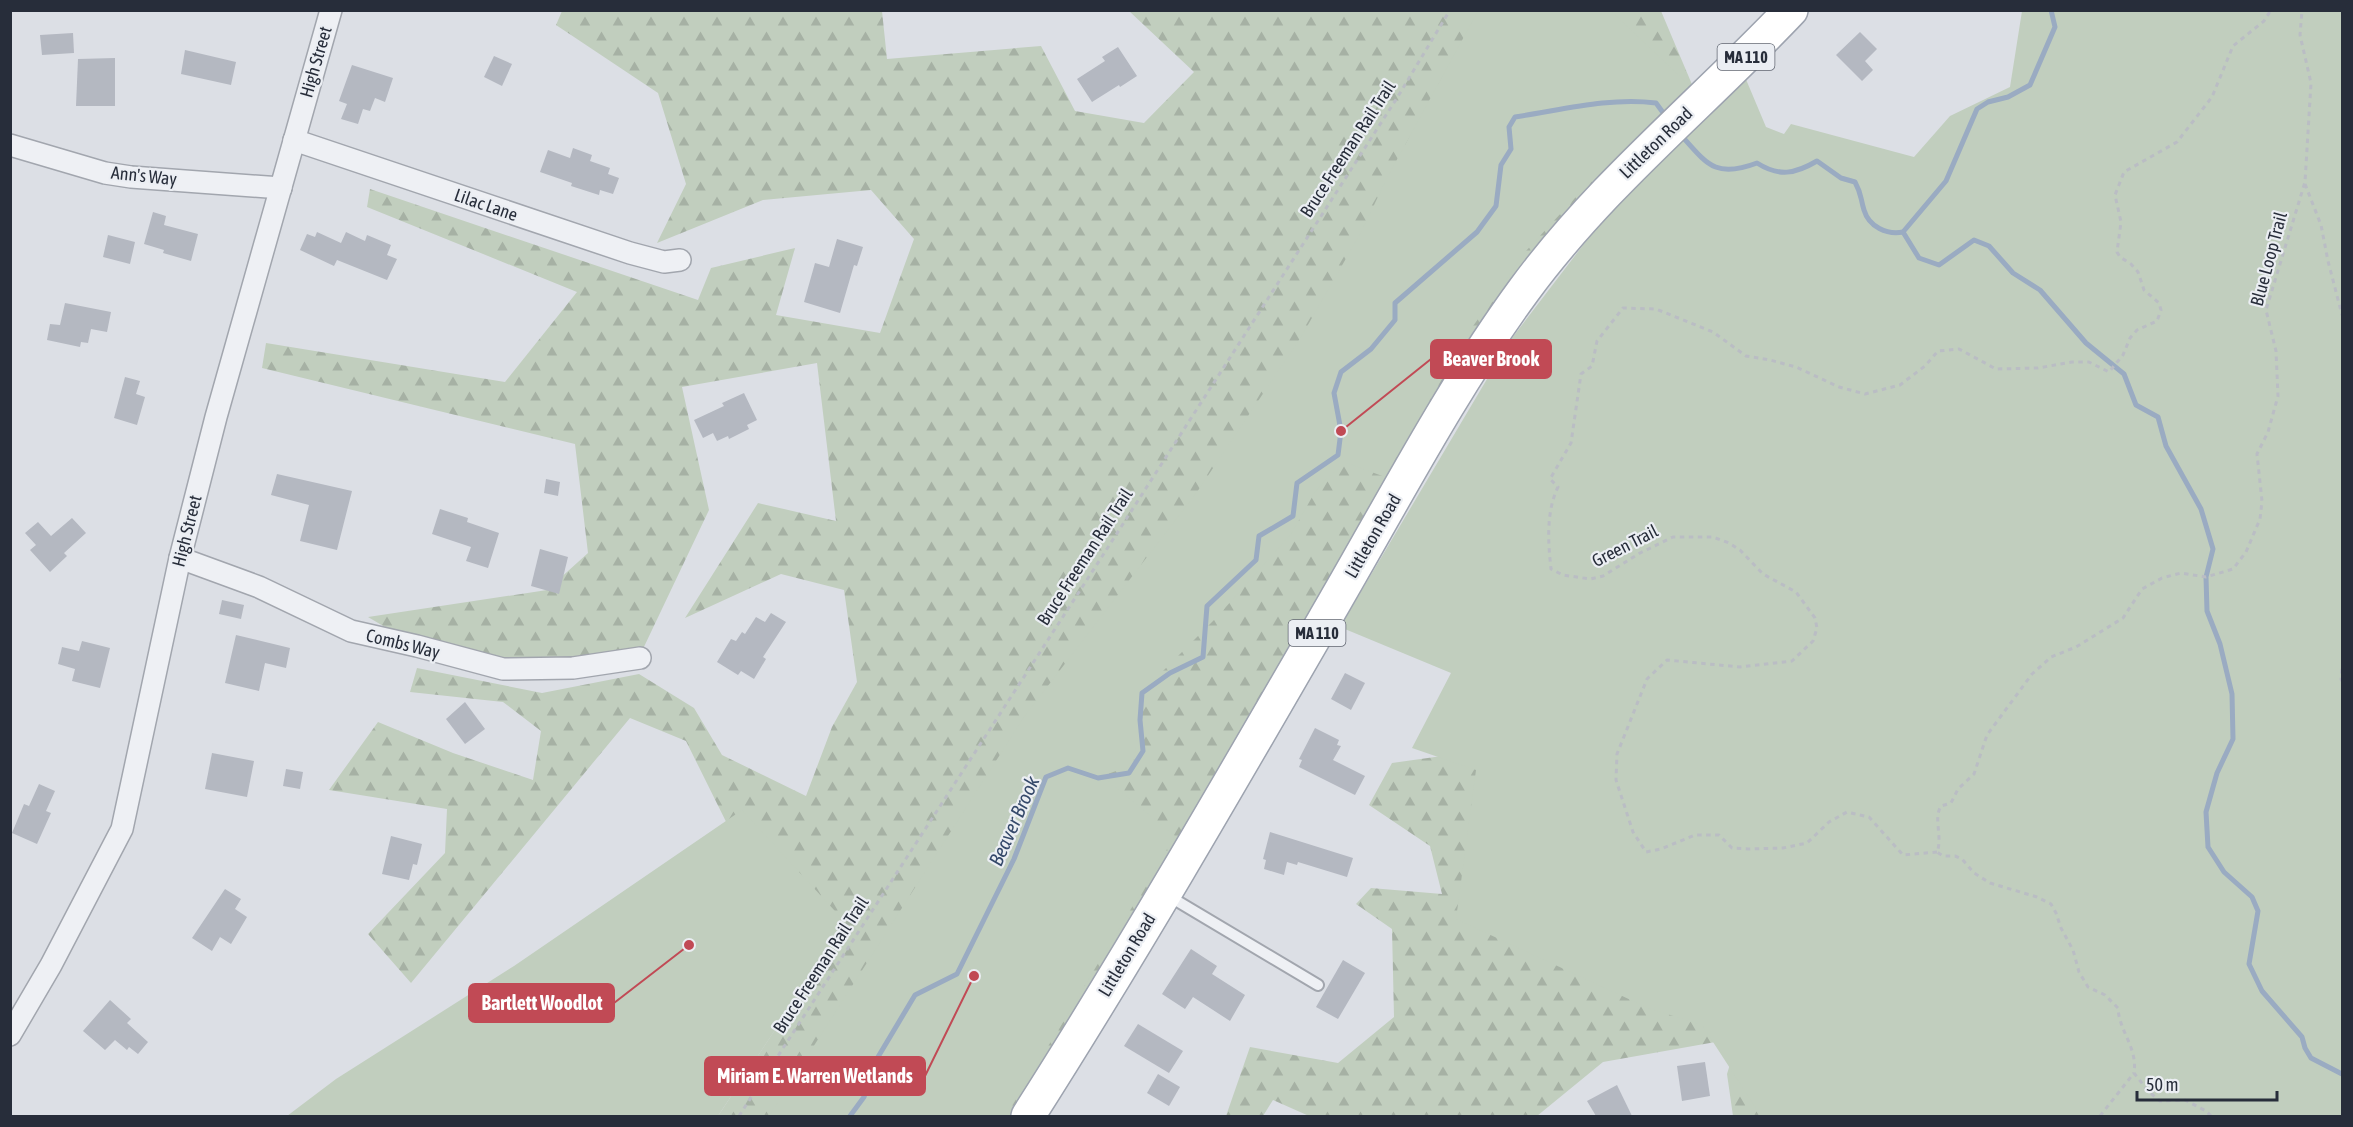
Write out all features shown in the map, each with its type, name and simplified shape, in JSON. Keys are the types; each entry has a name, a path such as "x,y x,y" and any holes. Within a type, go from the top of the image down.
{"main road":[{"name":"Littleton Road","path":"1028,1116 1206,825 1495,330 1558,247 1631,167 1791,10"}],"street":[{"name":"High Street","path":"10,1035 72,928 122,829 180,558 216,417 331,10"},
{"name":"Lilac Lane","path":"294,140 630,253 664,262 680,260"},
{"name":"Ann's Way","path":"10,145 105,173 281,188"},
{"name":"Combs Way","path":"180,558 259,587 351,631 503,669 573,668 640,658"}],"lane":[{"path":"1164,893 1318,985"}],"path":[{"name":"Bruce Freeman Rail Trail","path":"740,1116 1397,98 1450,10"},
{"name":"Green Trail","path":"1937,852 1903,855 1869,817 1847,812 1829,822 1807,843 1783,848 1732,848 1719,835 1695,835 1661,849 1646,852 1633,832 1616,780 1617,754 1647,679 1667,660 1740,667 1792,661 1813,641 1817,628 1815,618 1796,592 1762,574 1740,550 1713,537 1672,537 1631,558 1603,576 1590,579 1563,575 1551,569 1550,502 1558,487 1550,479 1571,443 1581,374 1592,366 1597,341 1623,308 1656,309 1713,332 1746,356 1796,367 1839,387 1865,394 1900,385 1925,366 1938,351 1959,349 1996,369 2038,368 2072,362 2089,362 2109,372 2123,355 2130,338 2137,330 2157,321 2161,310 2159,303 2144,290 2138,272 2117,252 2121,222 2115,195 2124,172 2177,142 2212,98 2233,46 2264,21 2271,10"},
{"name":"Blue Loop Trail","path":"1937,852 1941,843 1937,812 1941,806 1951,803 1958,789 1974,774 1987,735 2032,674 2051,657 2076,647 2123,618 2142,589 2162,578 2181,573 2206,577 2233,569 2246,552 2260,519 2262,501 2257,454 2268,432 2278,396 2276,351 2265,310 2305,182 2312,83 2300,35 2302,10"},
{"path":"2305,182 2321,225 2343,315"},
{"path":"2343,669 2340,679 2343,681"},
{"path":"1937,852 1943,856 1955,856 1962,859 1974,873 1990,883 2037,897 2051,904 2073,950 2079,972 2088,987 2104,995 2118,1008 2118,1020 2133,1052 2134,1073 2100,1116"},
{"path":"2134,1073 2148,1091 2160,1101 2185,1100 2211,1116"}],"green space":[{"path":"562,11 882,11 887,59 1041,46 1075,111 1144,123 1194,72 1129,11 1661,11 1699,101 1558,247 1028,1116 718,1116 806,983 686,741 630,718 411,983 368,934 445,853 447,809 329,790 378,722 453,753 533,780 541,731 503,702 410,692 417,668 542,693 639,674 694,708 722,755 806,796 832,727 857,682 844,590 781,574 685,618 758,503 836,521 817,363 682,387 709,510 642,651 503,669 417,646 368,617 547,590 588,553 575,444 262,368 266,343 505,382 577,292 367,207 370,189 698,300 711,268 795,248 776,315 880,333 914,239 871,190 763,200 657,243 686,184 658,93 556,25"},
{"path":"1478,11 1611,11 1689,85 1599,172 1526,251 1471,329 1385,477 1347,463 1327,478 1315,492 1291,534 1217,617 1156,678 1142,709 1133,765 1102,776 1175,836 1006,1116 769,1116 1024,717 1197,492 1301,337 1360,234 1388,176"},
{"path":"2022,11 2342,11 2342,1116 1761,1116 1702,1025 1648,1008 1456,919 1476,770 1412,748 1451,673 1340,627 1509,342 1603,219 1745,77 1766,127 1784,134 1791,124 1914,157 1950,116 2010,87"},
{"path":"1471,719 1837,1116 1733,1116 1727,1074 1738,1038 1603,1062 1537,1116 1309,1116 1273,1100 1263,1116 1226,1116 1250,1047 1338,1063 1394,1017 1392,929 1356,904 1371,888 1442,894 1430,846 1369,805 1392,763 1442,756"},
{"path":"742,810 846,923 718,1116 287,1116 336,1079 514,966"}],"building":[{"path":"1860,32 1877,49 1865,61 1873,70 1862,81 1836,55"},
{"path":"73,33 74,53 42,55 40,35"},
{"path":"1118,47 1137,76 1092,102 1077,79 1105,61 1102,57"},
{"path":"185,50 236,62 231,85 181,74"},
{"path":"494,56 512,64 502,86 484,77"},
{"path":"115,58 115,106 76,106 78,59"},
{"path":"352,65 393,78 385,102 375,98 370,111 363,109 358,124 341,119 347,104 339,101"},
{"path":"573,148 592,155 590,161 610,168 608,174 619,178 613,194 600,190 599,195 540,172 548,150 570,158"},
{"path":"153,212 166,216 164,225 198,234 191,261 163,253 164,250 144,244"},
{"path":"317,232 341,243 346,232 365,241 367,235 391,245 387,255 397,259 387,280 337,260 334,266 300,250 307,234 315,237"},
{"path":"108,235 135,242 130,264 103,257"},
{"path":"837,239 863,247 857,266 854,265 840,313 804,302 815,263 829,267"},
{"path":"65,303 111,312 107,332 91,329 88,343 81,342 80,347 47,340 50,324 60,325"},
{"path":"125,377 140,381 136,394 145,397 137,425 114,418"},
{"path":"744,393 757,420 747,425 749,429 729,439 728,436 717,441 713,433 703,438 694,420 724,406 722,403"},
{"path":"277,474 352,491 337,550 300,541 309,505 271,495"},
{"path":"546,479 560,482 558,496 544,493"},
{"path":"440,509 468,518 467,522 499,533 488,568 466,561 471,547 432,534"},
{"path":"72,518 86,533 64,553 67,556 50,572 30,550 36,545 25,533 38,522 51,536"},
{"path":"540,549 568,557 559,594 531,586"},
{"path":"222,600 244,605 241,619 219,614"},
{"path":"771,613 786,622 763,657 766,659 754,679 741,671 738,675 717,662 731,639 736,641 742,632 745,634 756,617 765,622"},
{"path":"236,635 290,648 286,668 265,663 259,691 225,683"},
{"path":"82,641 110,648 100,688 72,681 75,669 58,664 62,647 79,651"},
{"path":"1345,673 1365,683 1351,710 1331,699"},
{"path":"465,702 485,729 465,744 446,719"},
{"path":"1315,728 1339,740 1337,745 1341,746 1333,760 1365,776 1355,795 1299,767 1302,760 1299,759"},
{"path":"212,753 254,761 247,797 205,789"},
{"path":"286,769 303,772 300,789 283,786"},
{"path":"39,784 55,791 46,811 51,813 37,844 12,833 24,804 29,806"},
{"path":"1270,832 1353,858 1347,877 1298,862 1297,865 1287,862 1284,875 1264,869 1266,860 1263,859"},
{"path":"391,836 422,844 417,865 413,864 409,880 382,874"},
{"path":"225,889 241,899 235,909 247,917 231,944 220,937 212,951 192,938"},
{"path":"1191,949 1217,966 1212,974 1245,995 1230,1021 1193,997 1185,1009 1162,994"},
{"path":"1343,960 1365,973 1338,1019 1316,1007"},
{"path":"110,1000 131,1019 127,1023 148,1042 138,1054 129,1047 127,1050 115,1040 105,1050 83,1031"},
{"path":"1138,1024 1183,1051 1169,1073 1124,1046"},
{"path":"1705,1062 1710,1096 1682,1101 1677,1066"},
{"path":"1158,1074 1180,1087 1169,1106 1147,1093"},
{"path":"1617,1085 1632,1116 1596,1116 1587,1101"}],"waterway":[{"name":"Beaver Brook","path":"1680,134 1705,161 1721,169 1743,168 1757,163 1773,170 1787,172 1801,169 1817,161 1841,178 1855,182 1866,216 1874,225 1885,231 1903,232 1946,181 1977,109 1988,102 2008,97 2030,85 2055,27 2051,10"},
{"name":"Beaver Brook","path":"850,1116 864,1097 878,1057 915,995 957,974 1014,859 1046,777 1068,768 1098,778 1129,773 1143,751 1140,720 1142,693 1170,673 1203,657 1207,606 1256,560 1259,536 1293,516 1297,483 1338,455 1341,431 1334,393 1341,372 1371,349 1395,320 1395,303 1477,232 1496,206 1501,165 1511,149 1509,127 1515,117 1586,105 1638,102 1656,103 1667,118"},
{"path":"1903,232 1919,258 1939,265 1974,240 1989,246 2013,273 2040,290 2086,343 2124,374 2136,405 2158,417 2166,446 2201,509 2213,549 2206,577 2207,611 2220,644 2232,694 2233,739 2217,773 2206,812 2208,847 2224,872 2252,897 2258,911 2249,964 2262,991 2302,1037 2311,1058 2342,1074"}],"place":[{"name":"Beaver Brook","path":"1341,431"},
{"name":"Bartlett Woodlot","path":"689,945"},
{"name":"Miriam E. Warren Wetlands","path":"974,976"}]}
